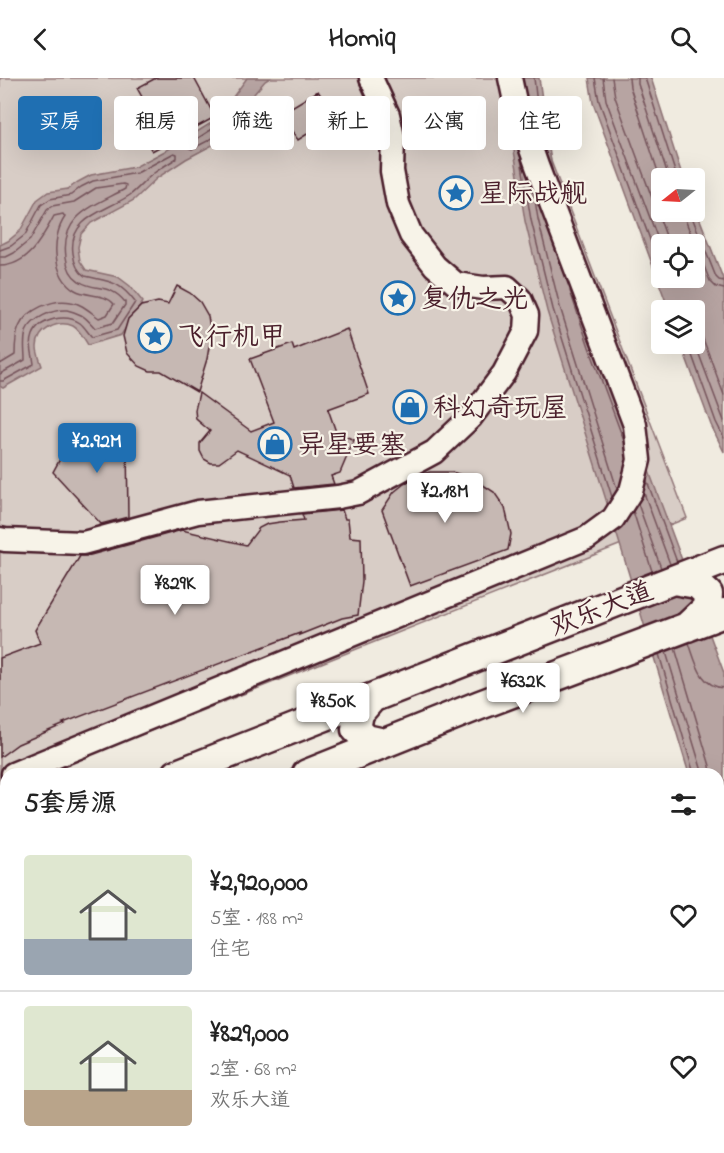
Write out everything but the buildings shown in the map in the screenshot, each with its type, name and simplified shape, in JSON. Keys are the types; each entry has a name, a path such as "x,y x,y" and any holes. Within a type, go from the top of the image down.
{"main road":[{"name":"欢乐大道","path":"192,768 724,560"},
{"path":"673,580 697,584 708,594 707,608 687,627"},
{"name":"欢乐大道","path":"322,768 724,613"},
{"path":"372,698 358,713 356,729 366,739 384,743"}],"street":[{"path":"0,539 83,543 198,513 358,493 434,452 471,417 504,373 526,331 527,315 520,299 507,288 483,288 456,284 435,266 411,236 398,204 392,171 393,137 388,115 371,78"},
{"path":"28,768 588,538 613,519 631,491 639,460 635,425 537,166 516,106 510,78"}],"shaded area":[{"path":"0,78 531,78 535,96 498,96 498,150 548,150 687,518 57,768 0,768"}],"water":[{"path":"247,78 270,78 253,96 234,96"},
{"path":"506,78 539,78 542,96 507,96"},
{"path":"589,78 651,78 680,168 651,168 651,222 701,222 724,281 724,452 711,425 685,354 705,354 705,300 665,300 661,288 705,288 705,234 651,234 651,261 593,103"},
{"path":"210,124 210,146 157,178 134,200 91,223 81,234 78,247 80,261 86,270 118,277 130,286 143,302 121,335 88,345 73,326 55,325 44,331 38,341 37,347 42,366 3,388 0,386 0,245 20,231 37,200 48,192 68,189 91,175 135,167 167,150 198,150 198,131"},
{"path":"514,150 549,150 557,204 601,342 724,673 724,768 687,768 547,311 525,221"}],"place":[{"name":"星际战舰","path":"456,193"},
{"name":"复仇之光","path":"398,298"},
{"name":"飞行机甲","path":"155,336"},
{"name":"科幻奇玩屋","path":"410,407"},
{"name":"异星要塞","path":"275,444"}]}
